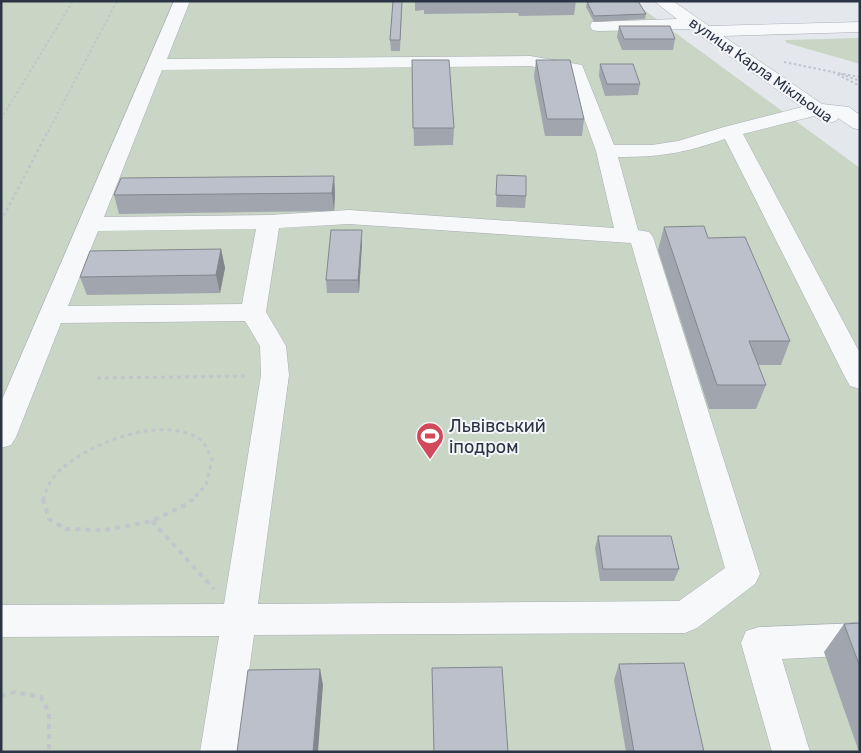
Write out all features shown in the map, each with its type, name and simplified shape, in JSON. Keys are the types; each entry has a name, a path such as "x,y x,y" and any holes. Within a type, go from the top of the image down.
{"street":[{"path":"4,427 182,1"},
{"name":"вулиця Карла Мікльоша","path":"662,1 860,140"},
{"path":"598,26 701,28 860,26"},
{"path":"155,65 530,61 576,70 606,151 628,236"},
{"path":"606,151 652,152 680,148 731,131 818,109 842,111 860,124"},
{"path":"731,131 860,380"},
{"path":"1,621 685,617 743,574 641,237 349,217 269,222 89,224"},
{"path":"219,752 275,375 273,346 253,312 269,222"},
{"path":"52,314 253,312"},
{"path":"791,752 759,643 860,639"}],"path":[{"path":"1,119 72,1"},
{"path":"1,221 117,1"},
{"path":"784,62 860,77"},
{"path":"833,72 860,81"},
{"path":"833,72 860,86"},
{"path":"97,378 275,375"},
{"path":"153,430 180,431 202,441 212,460 206,485 189,503 152,521 105,530 66,529 49,519 43,499 55,474 84,452 117,438 153,430"},
{"path":"152,521 240,620"},
{"path":"1,696 15,692 41,697 49,713 49,752"}],"green space":[{"name":"Львівський іподром","path":"1,1 632,1 860,168 860,752 1,752"},
{"path":"860,38 860,64 787,43 785,40"}],"building":[{"path":"393,1 402,1 400,40 390,40"},
{"path":"638,1 646,14 594,16 587,2"},
{"path":"619,26 670,26 675,39 624,39"},
{"path":"412,60 449,60 454,128 413,128"},
{"path":"536,60 570,60 584,119 547,119"},
{"path":"600,64 633,64 640,84 607,84"},
{"path":"497,175 526,176 526,196 496,195"},
{"path":"334,176 332,193 114,195 121,178"},
{"path":"704,226 708,238 745,237 790,341 749,341 766,385 717,385 664,227"},
{"path":"331,230 362,230 358,280 326,280"},
{"path":"221,249 216,275 80,277 90,251"},
{"path":"598,536 671,536 679,569 603,569"},
{"path":"860,623 860,667 844,624"},
{"path":"684,663 704,752 634,752 619,664"},
{"path":"502,667 508,752 434,752 432,668"},
{"path":"320,669 313,752 237,752 248,670"}],"place":[{"name":"Львівський іподром","path":"430,460"}]}
